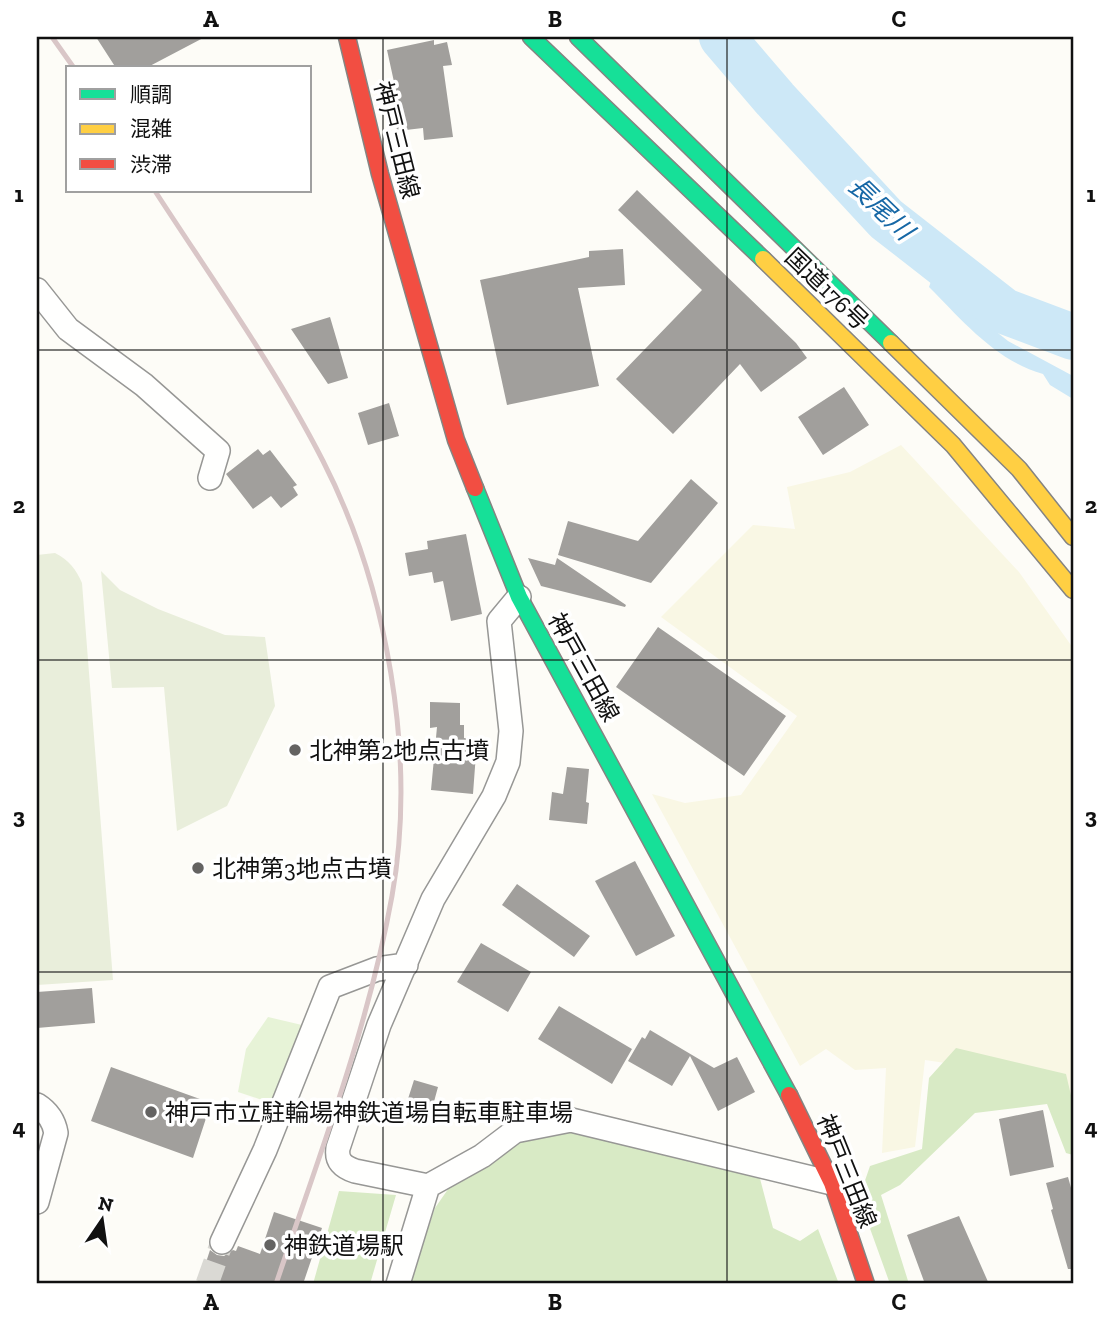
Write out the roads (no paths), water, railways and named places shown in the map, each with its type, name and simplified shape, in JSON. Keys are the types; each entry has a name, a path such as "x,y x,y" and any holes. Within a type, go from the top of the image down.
{"main road":[{"name":"神戸三田線","path":"348,37 380,174 456,440 519,597 797,1110 832,1183 866,1284"},
{"name":"国道176号","path":"531,37 709,206 953,445 1073,590"},
{"name":"国道176号","path":"578,37 1019,469 1073,537"}],"street":[{"path":"37,290 68,329 144,385 218,451 210,478"},
{"path":"519,597 499,621 511,731 508,762 494,796 433,899 379,1026 338,1148 338,1158 341,1163 355,1171 428,1186 482,1156 515,1130 571,1120 832,1183"},
{"path":"222,1242 265,1150 330,987 377,970 406,965"},
{"path":"37,1105 49,1116 56,1133 37,1202"},
{"path":"398,1284 428,1186"}],"water":[{"path":"934,273 995,311 1002,318 997,320 998,333 1008,341 1073,376 1073,399 1050,385 1043,374 1010,360 967,326 929,287"}],"waterway":[{"name":"長尾川","path":"722,37 775,99 886,219 1004,311 1073,337"}],"tunnel":[{"path":"207,1284 222,1242"}],"railway":[{"path":"52,37 73,66"},
{"path":"156,192 285,392 323,461 345,510 380,617 398,730 401,787 399,843 382,946 341,1092 276,1284"}],"place":[{"name":"北神第2地点古墳","path":"295,750"},
{"name":"北神第3地点古墳","path":"198,868"},
{"name":"神戸市立駐輪場神鉄道場自転車駐車場","path":"151,1112"},
{"name":"神鉄道場駅","path":"270,1245"}]}
